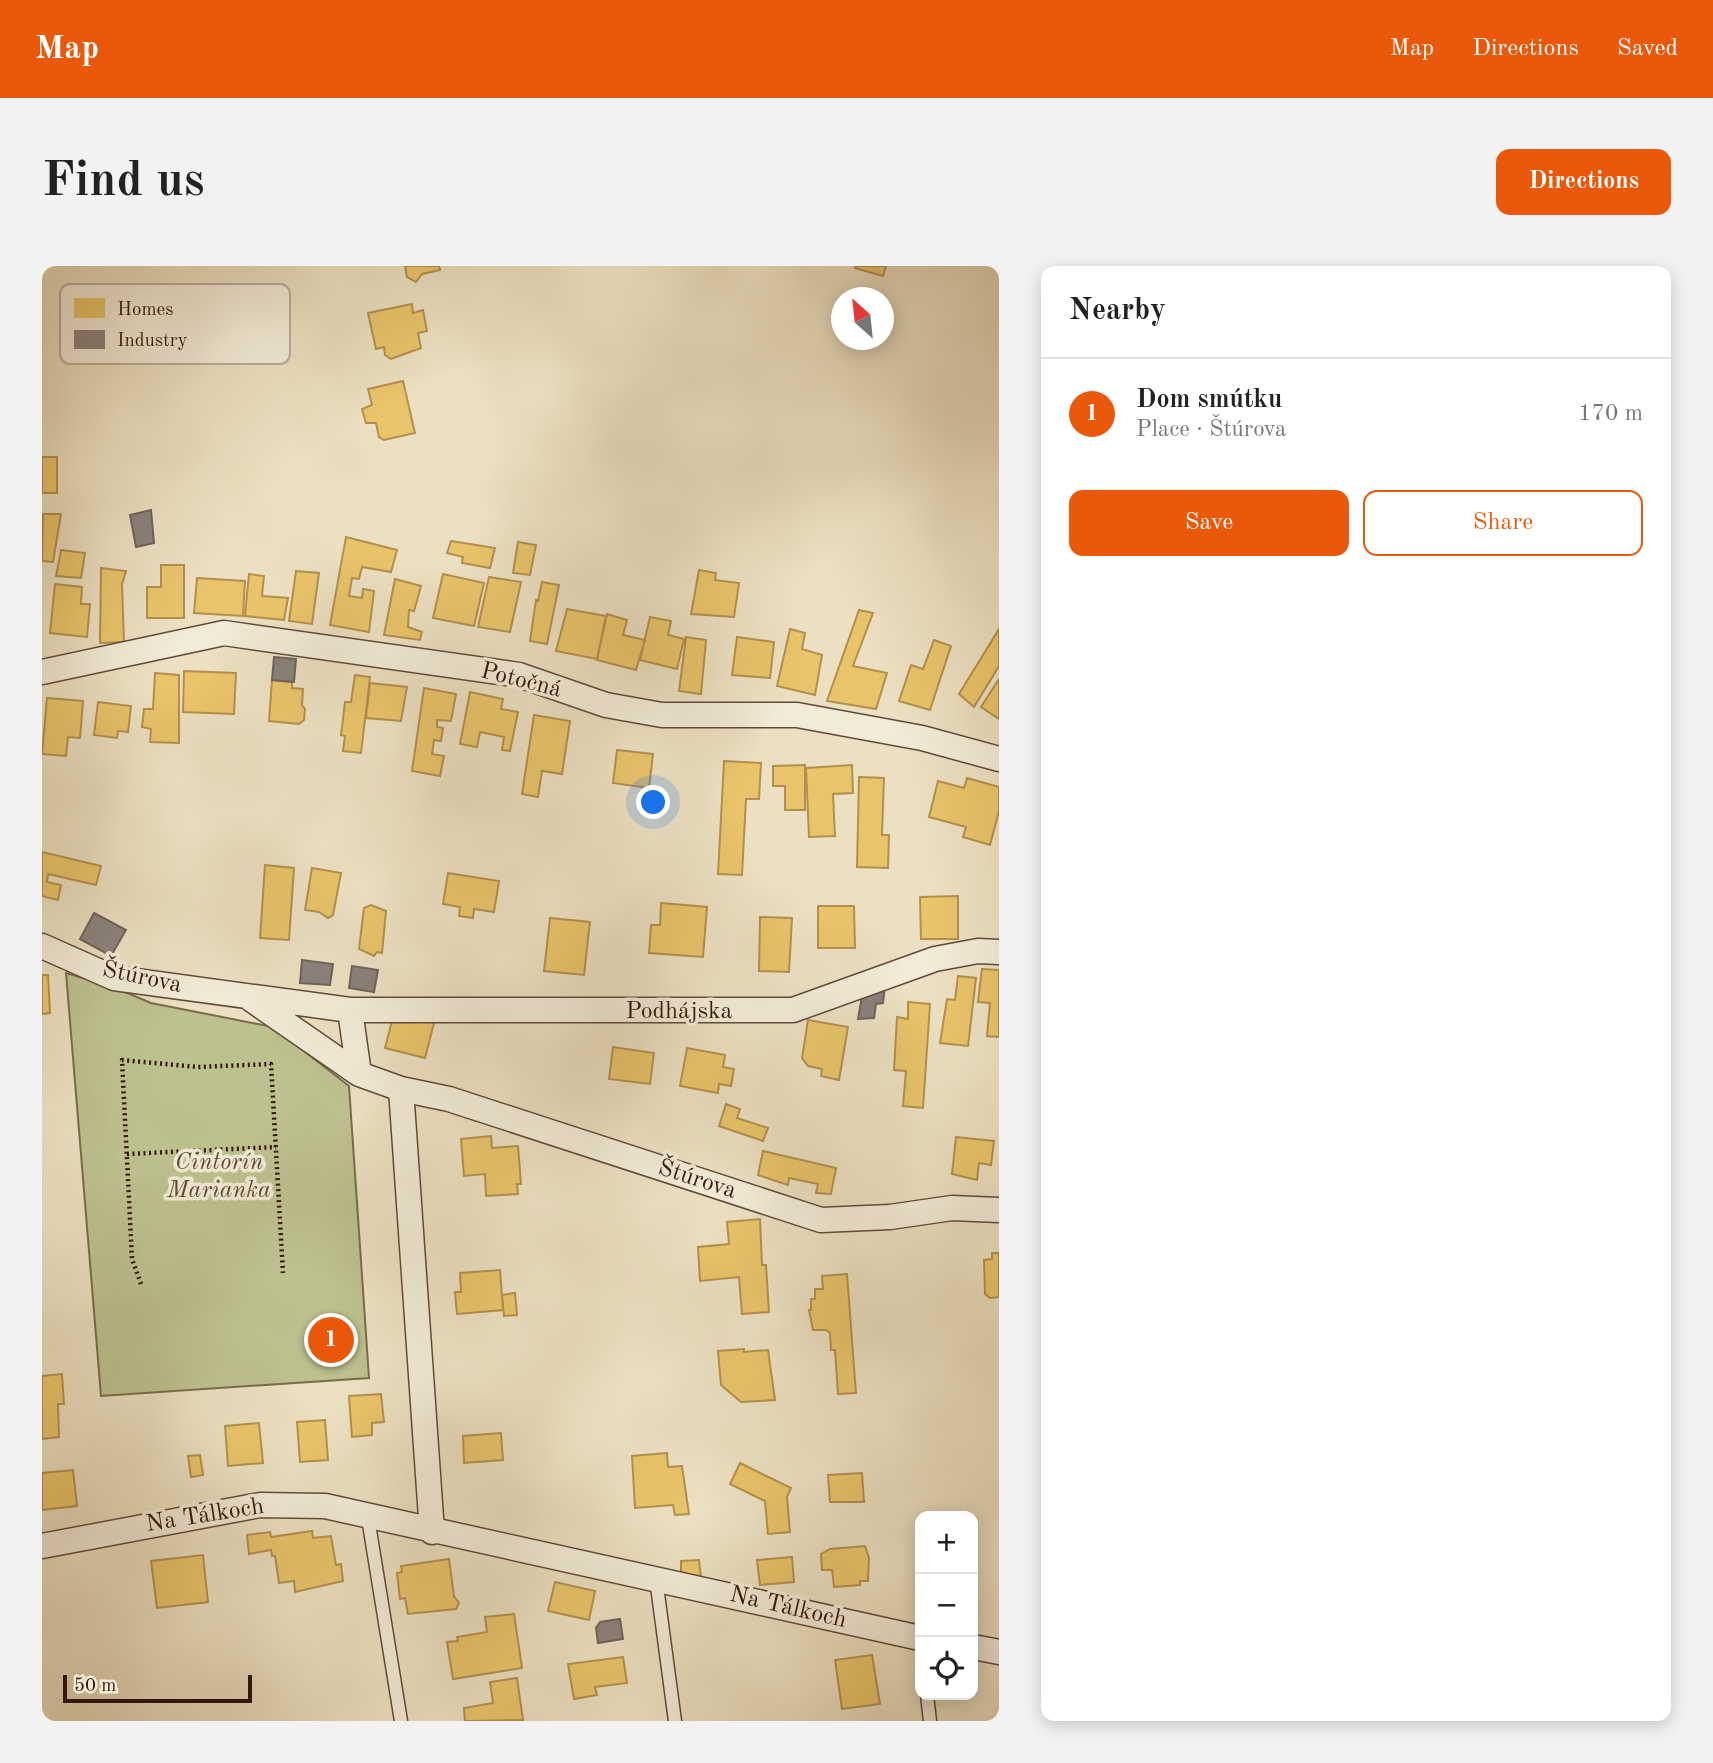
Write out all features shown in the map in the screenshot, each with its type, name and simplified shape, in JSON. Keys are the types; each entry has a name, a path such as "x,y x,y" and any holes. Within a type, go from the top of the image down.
{"street":[{"name":"Potočná","path":"42,672 224,633 519,675 606,705 662,715 797,715 922,737 999,759"},
{"name":"Štúrova","path":"42,946 114,978 350,1010"},
{"name":"Podhájska","path":"350,1010 793,1010 935,959 978,951 999,952"},
{"name":"Štúrova","path":"247,996 359,1074 401,1089 449,1099 821,1220 890,1217 952,1208 999,1210"},
{"path":"350,1010 359,1074"},
{"path":"401,1089 432,1532"},
{"name":"Na Tálkoch","path":"42,1546 260,1505 325,1506 368,1518 656,1579 915,1639"},
{"path":"978,1648 999,1652"}],"lane":[{"path":"368,1518 401,1721"},
{"path":"656,1579 675,1721"},
{"path":"928,1700 930,1721"}],"path":[{"path":"141,1284 132,1259 121,1060 198,1067 271,1064 284,1273"},
{"path":"127,1154 276,1147"}],"green space":[{"name":"Cintorín Marianka","path":"66,973 111,986 151,1003 273,1027 349,1086 369,1378 101,1396"}],"building: Homes":[{"path":"405,266 439,266 440,270 422,274 416,282 407,277"},
{"path":"886,266 883,276 855,268"},
{"path":"412,304 413,313 423,310 427,331 418,333 421,348 391,359 385,355 384,347 376,349 368,313"},
{"path":"403,381 415,433 384,440 379,437 376,423 366,423 362,409 372,405 368,389"},
{"path":"42,457 57,457 57,493 42,493"},
{"path":"43,514 61,514 53,562 42,561"},
{"path":"346,537 397,550 391,572 362,567 359,579 352,578 349,596 362,598 363,589 374,591 369,632 330,625"},
{"path":"451,541 495,548 490,568 462,563 463,557 447,553"},
{"path":"518,542 536,545 530,575 513,573"},
{"path":"61,550 85,553 81,578 56,576"},
{"path":"161,565 184,565 184,618 147,618 147,587 161,587"},
{"path":"101,568 126,571 122,584 124,642 100,643"},
{"path":"699,570 716,573 715,580 739,583 734,617 691,614"},
{"path":"296,571 319,573 312,624 289,621"},
{"path":"249,574 264,576 262,596 288,598 284,620 245,616"},
{"path":"443,574 484,583 474,626 433,618"},
{"path":"489,577 521,582 510,632 478,627"},
{"path":"197,578 245,581 243,616 194,613"},
{"path":"395,579 421,586 414,611 409,610 408,627 422,632 420,640 384,635"},
{"path":"542,582 559,585 547,644 530,641 536,600 538,601"},
{"path":"55,584 82,587 81,604 90,604 87,637 50,633"},
{"path":"567,609 606,616 597,659 556,651"},
{"path":"859,610 873,613 853,666 887,673 876,709 827,701"},
{"path":"607,614 627,620 623,635 645,640 636,670 597,660"},
{"path":"650,617 671,621 668,635 684,639 677,669 640,660"},
{"path":"790,629 805,633 802,649 822,655 815,695 777,686"},
{"path":"999,629 999,666 974,707 959,694"},
{"path":"686,637 706,640 701,694 679,691"},
{"path":"737,637 774,642 770,678 732,675"},
{"path":"934,640 951,646 930,710 899,701 911,665 923,669"},
{"path":"184,671 236,673 234,714 183,712"},
{"path":"155,673 179,675 179,743 150,742 151,729 142,727 144,709 153,709"},
{"path":"355,675 370,677 361,753 343,751 345,736 341,735 345,702 351,702"},
{"path":"999,679 999,719 981,707"},
{"path":"272,680 292,682 292,688 303,689 304,720 299,724 269,721"},
{"path":"370,683 407,687 401,721 366,718"},
{"path":"424,688 456,694 451,721 437,720 437,727 443,728 441,741 434,740 432,754 444,756 440,776 412,771"},
{"path":"470,692 503,699 501,709 518,712 510,751 502,750 504,737 480,732 477,747 460,744"},
{"path":"47,698 83,701 80,738 68,737 66,756 42,754"},
{"path":"98,702 131,706 128,732 118,731 117,738 94,735"},
{"path":"534,715 570,721 562,774 542,771 538,797 522,794"},
{"path":"617,750 653,754 649,788 613,783"},
{"path":"724,761 761,763 759,799 746,799 742,875 718,874"},
{"path":"805,765 805,810 785,810 785,786 773,786 773,766"},
{"path":"852,765 853,793 833,794 835,836 809,837 806,768"},
{"path":"859,777 884,778 882,835 889,835 888,868 857,867"},
{"path":"967,778 999,787 999,811 990,845 963,837 966,827 929,817 938,781 964,788"},
{"path":"42,852 101,866 96,885 48,874 47,882 61,885 58,900 42,896"},
{"path":"265,865 294,868 289,940 260,938"},
{"path":"312,868 341,873 333,915 328,918 319,912 305,910"},
{"path":"448,873 499,881 494,912 474,909 473,918 459,916 460,907 443,904"},
{"path":"958,896 958,939 921,939 920,897"},
{"path":"661,903 707,907 703,957 649,953 651,925 660,925"},
{"path":"371,905 386,911 382,953 377,952 374,956 359,949 364,908"},
{"path":"818,906 854,906 855,948 818,948"},
{"path":"760,917 792,918 789,972 759,971"},
{"path":"550,918 590,922 584,975 544,971"},
{"path":"982,969 999,970 999,1037 987,1036 990,1003 978,1002"},
{"path":"42,975 48,975 50,1013 42,1014"},
{"path":"958,976 976,978 968,1046 940,1043 947,999 955,1000"},
{"path":"908,1002 930,1004 923,1108 903,1106 906,1071 894,1070 897,1017 908,1019"},
{"path":"394,1013 434,1023 425,1058 385,1048"},
{"path":"808,1020 848,1027 839,1080 821,1076 822,1069 808,1066 802,1058"},
{"path":"613,1047 654,1053 650,1084 609,1079"},
{"path":"687,1048 725,1055 723,1067 734,1069 731,1086 719,1084 718,1093 680,1086"},
{"path":"726,1104 740,1109 737,1118 768,1128 763,1141 719,1126"},
{"path":"491,1136 492,1148 518,1146 521,1184 517,1184 518,1194 486,1196 485,1174 464,1176 461,1139"},
{"path":"956,1137 994,1141 991,1165 979,1163 977,1180 952,1174"},
{"path":"763,1151 836,1168 831,1194 816,1193 818,1184 789,1178 788,1185 758,1175"},
{"path":"760,1219 762,1265 766,1265 769,1312 742,1314 739,1277 700,1281 698,1247 729,1244 727,1222"},
{"path":"992,1253 999,1253 999,1297 990,1298 985,1294 984,1260 992,1259"},
{"path":"500,1270 503,1310 457,1314 455,1292 461,1292 460,1273"},
{"path":"847,1274 856,1393 838,1394 835,1350 831,1350 830,1333 826,1330 813,1330 809,1310 811,1299 815,1299 815,1289 823,1289 822,1276"},
{"path":"515,1293 517,1315 504,1316 502,1295"},
{"path":"340,1314 346,1362 321,1363 317,1317"},
{"path":"744,1349 744,1352 768,1350 775,1400 741,1402 721,1385 718,1351"},
{"path":"62,1374 64,1404 58,1404 59,1437 42,1439 42,1376"},
{"path":"381,1394 384,1422 372,1423 372,1435 352,1437 349,1396"},
{"path":"325,1420 328,1460 300,1462 297,1422"},
{"path":"259,1423 263,1463 228,1466 225,1426"},
{"path":"501,1433 503,1460 464,1463 463,1436"},
{"path":"667,1453 668,1467 682,1466 689,1514 675,1515 673,1505 635,1508 632,1456"},
{"path":"200,1455 203,1475 191,1477 188,1456"},
{"path":"740,1463 791,1488 787,1497 790,1532 768,1534 765,1501 730,1484"},
{"path":"73,1470 77,1506 42,1510 42,1473"},
{"path":"862,1473 864,1502 830,1502 828,1475"},
{"path":"312,1531 313,1538 331,1536 336,1565 341,1564 343,1581 295,1592 294,1581 279,1583 275,1556 272,1556 271,1550 249,1554 247,1535 270,1532 271,1537"},
{"path":"865,1546 869,1558 868,1581 860,1581 860,1585 834,1587 832,1570 822,1570 821,1554 830,1549"},
{"path":"203,1555 208,1602 157,1608 151,1561"},
{"path":"792,1557 794,1582 760,1585 757,1560"},
{"path":"449,1559 454,1596 459,1603 456,1609 408,1614 405,1598 400,1599 397,1573 402,1572 401,1566"},
{"path":"699,1560 701,1578 681,1574 681,1561"},
{"path":"555,1582 595,1591 589,1620 548,1611"},
{"path":"514,1614 522,1668 453,1679 447,1642 458,1641 457,1637 487,1632 485,1617"},
{"path":"872,1655 880,1704 842,1709 835,1660"},
{"path":"623,1657 627,1683 595,1687 597,1695 574,1699 568,1664"},
{"path":"517,1678 523,1720 465,1721 464,1708 493,1703 490,1682"}],"building: Industry":[{"path":"151,510 154,543 136,547 130,515"},
{"path":"274,657 296,659 294,682 272,680"},
{"path":"94,913 126,930 111,956 80,939"},
{"path":"302,960 333,964 330,985 300,983"},
{"path":"352,966 378,970 374,992 349,988"},
{"path":"885,985 883,1003 876,1004 874,1018 858,1019 863,990"},
{"path":"620,1619 623,1639 598,1643 596,1628 600,1622"}],"place":[{"name":"Dom smútku","path":"331,1340"}]}
